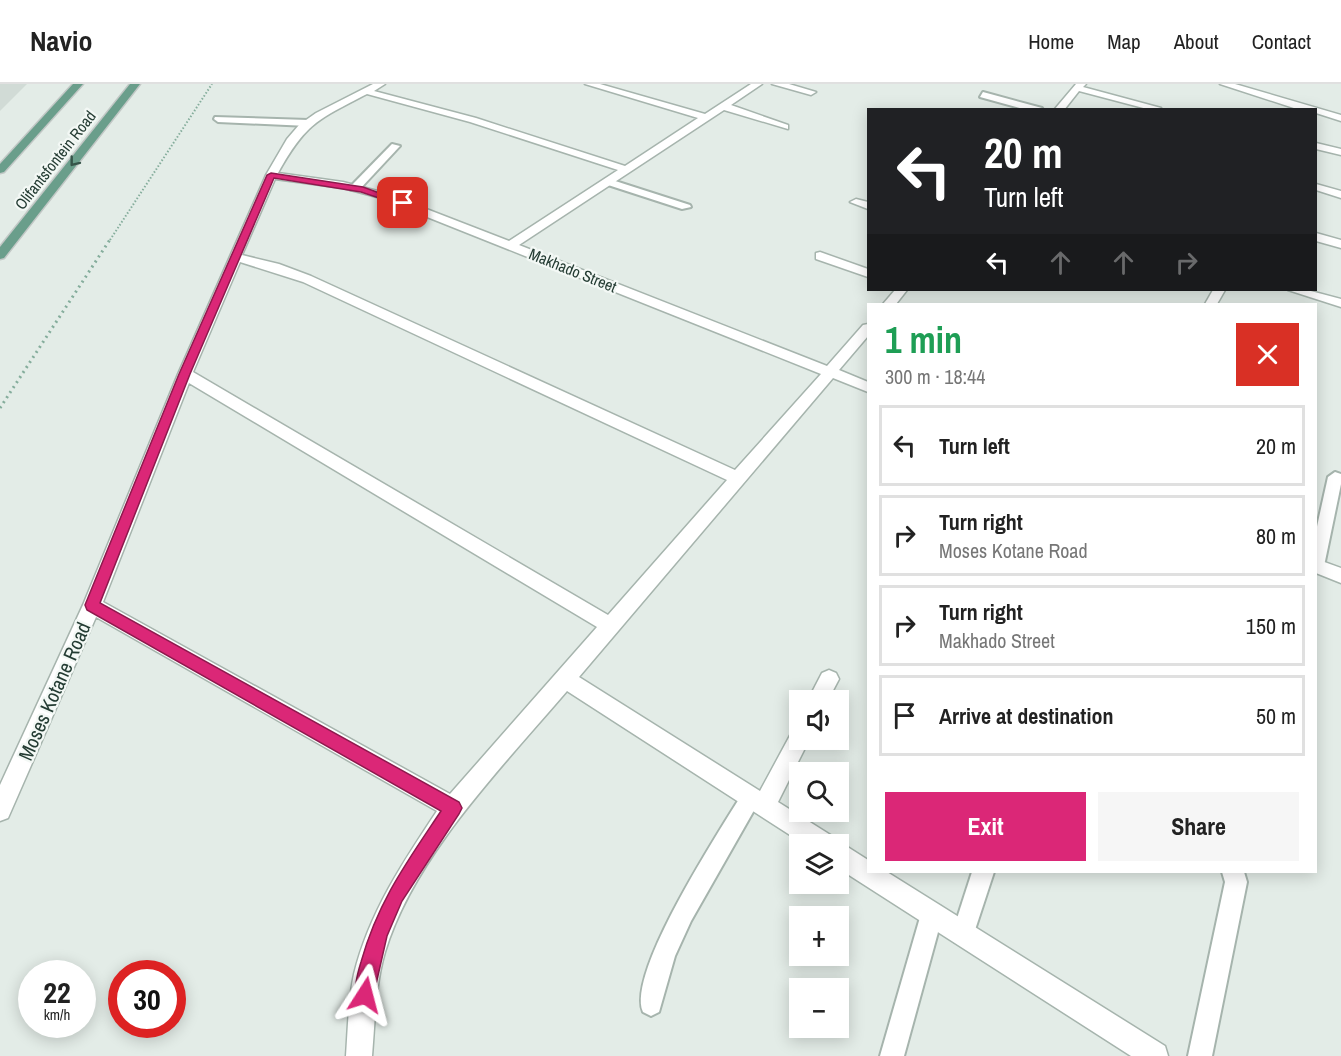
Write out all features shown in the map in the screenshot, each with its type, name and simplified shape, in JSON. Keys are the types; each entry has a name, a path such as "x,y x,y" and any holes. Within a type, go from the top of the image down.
{"main road":[{"name":"Olifantsfontein Road","path":"0,170 78,84"},
{"name":"Olifantsfontein Road","path":"0,255 135,84"}],"street":[{"name":"Moses Kotane Road","path":"0,810 92,605 184,374 271,175 292,139 308,123 380,84"},
{"path":"590,84 705,117"},
{"path":"511,245 758,84"},
{"path":"777,84 811,92"},
{"path":"1225,84 1307,108"},
{"path":"1060,108 1079,86 1156,108"},
{"path":"365,91 473,120 627,170"},
{"path":"723,106 784,127"},
{"path":"1317,111 1341,118"},
{"path":"1317,146 1341,152"},
{"name":"Makhado Street","path":"271,175 355,188 511,245 867,387"},
{"path":"1317,187 1341,195"},
{"path":"856,202 867,206"},
{"path":"1317,237 1341,244"},
{"path":"234,256 275,267 307,279 738,479"},
{"path":"820,256 867,273"},
{"path":"890,303 900,291"},
{"path":"1298,291 1341,303"},
{"path":"359,1056 367,975 378,936 395,895 453,808 867,329"},
{"path":"184,374 611,626"},
{"path":"1317,566 1341,576"},
{"path":"92,605 453,808"},
{"path":"565,679 808,834"},
{"path":"823,690 829,679"},
{"path":"757,802 791,750"},
{"path":"849,861 867,873"},
{"path":"868,873 1155,1056"}],"lane":[{"path":"983,95 1032,108"},
{"path":"218,119 308,123"},
{"path":"355,188 395,146"},
{"path":"609,182 686,207"},
{"path":"1317,561 1335,477"},
{"path":"651,1004 664,954 678,923 757,802"},
{"path":"963,934 983,873"},
{"path":"1200,1056 1236,882 1233,873"},
{"path":"892,1056 932,914"}],"path":[{"path":"0,408 212,84"}],"shaded area":[{"path":"0,84 27,84 0,111"}],"route":[{"path":"365,995 367,975 378,936 395,895 453,808 92,605 184,374 271,175 363,189 403,203"}]}
